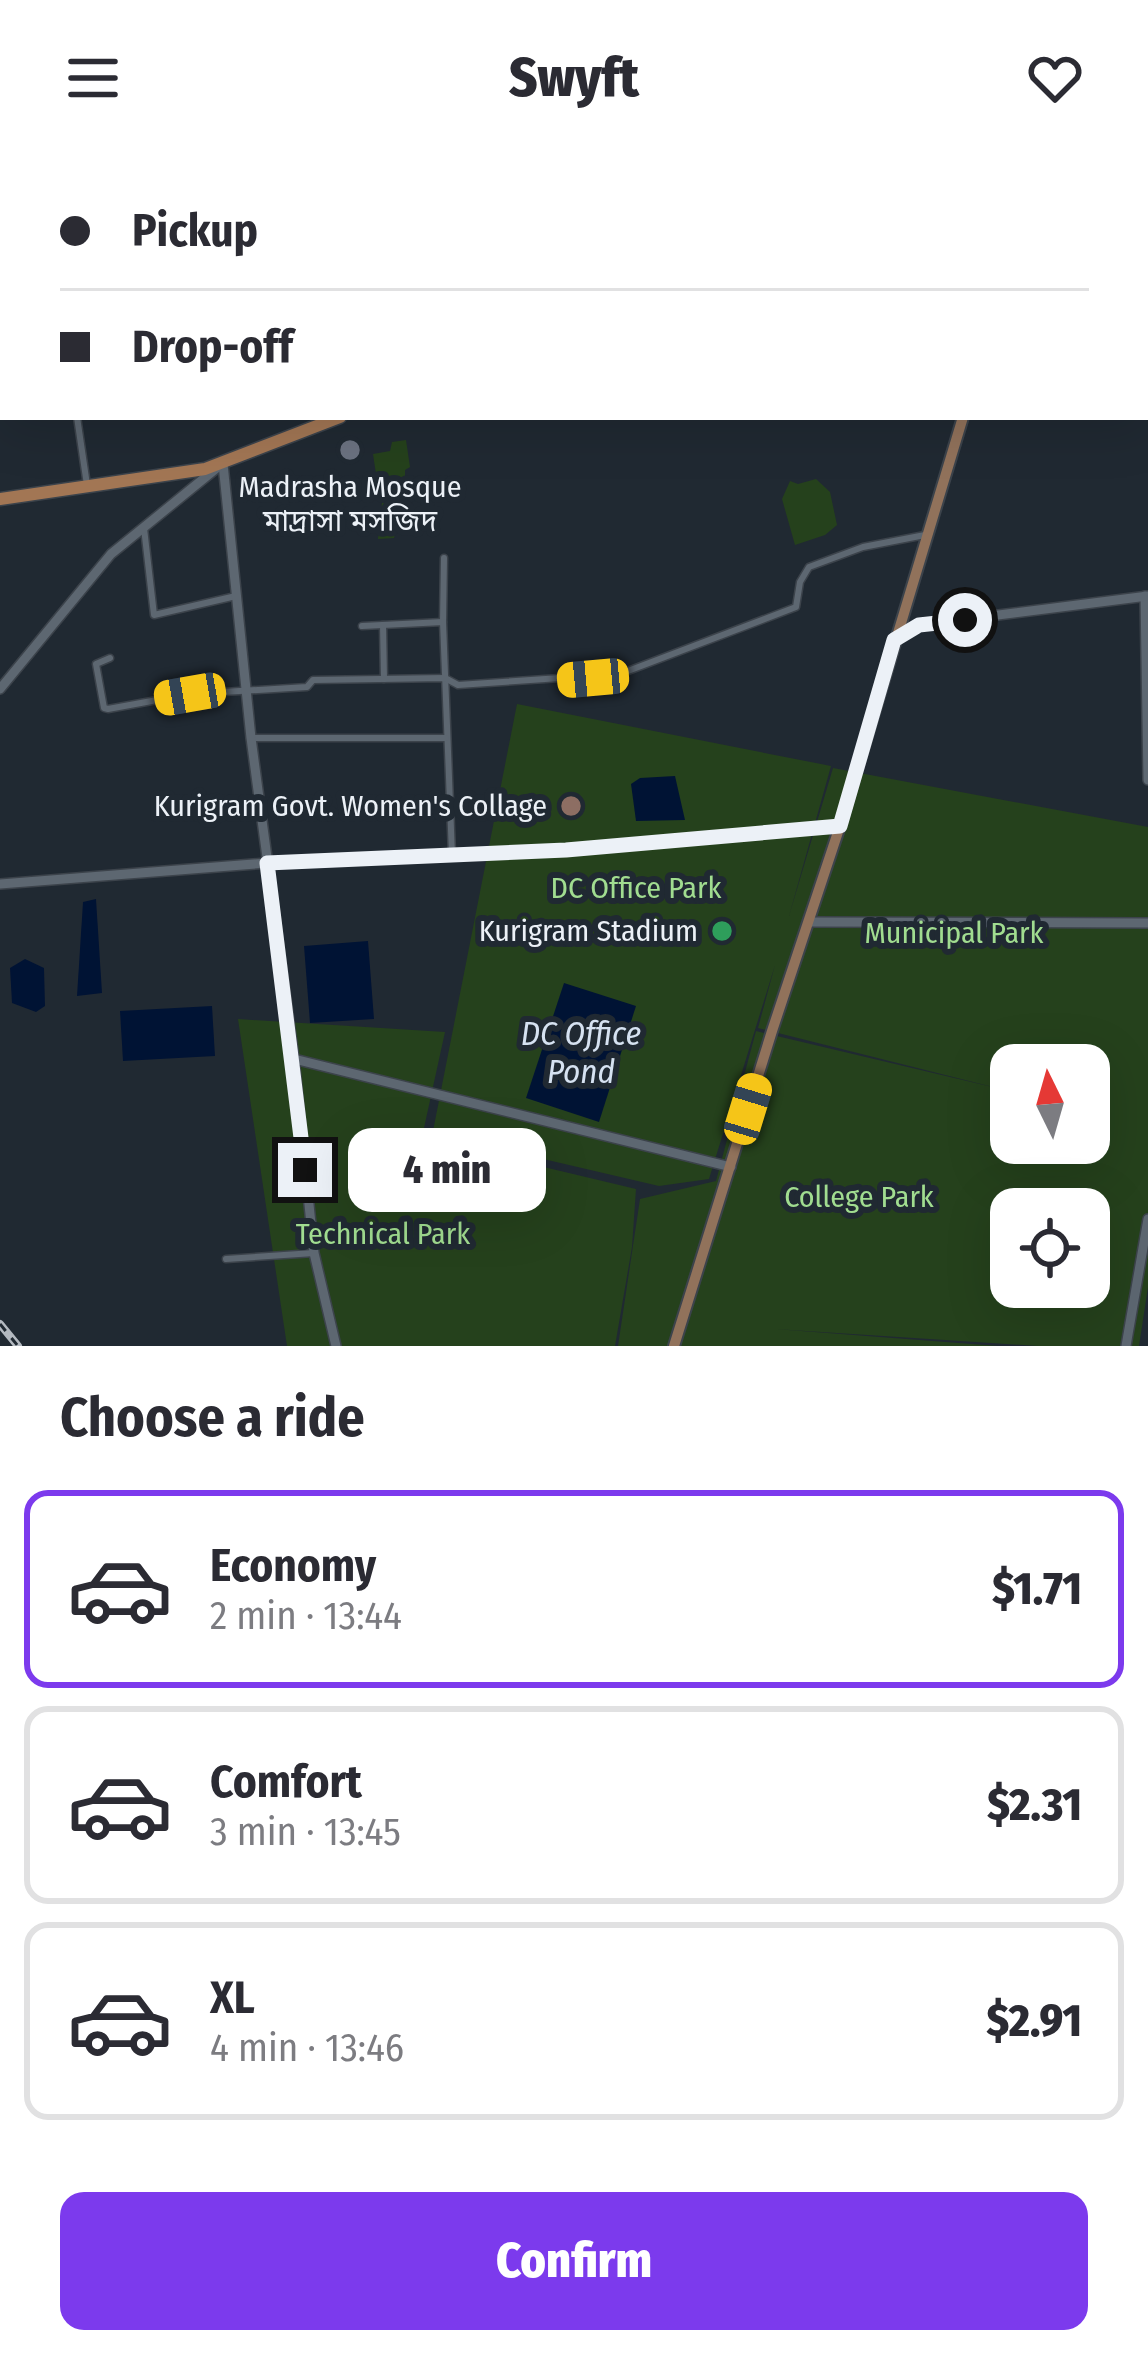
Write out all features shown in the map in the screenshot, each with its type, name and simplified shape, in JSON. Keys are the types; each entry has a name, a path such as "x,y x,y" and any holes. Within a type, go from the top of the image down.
{"highway":[{"path":"0,499 222,465 333,420"}],"main road":[{"path":"674,1346 840,826 962,420"}],"street":[{"path":"77,420 87,488"},
{"path":"0,689 93,572 144,525 222,465"},
{"path":"222,465 314,1253 336,1346"},
{"path":"144,525 154,615 236,596"},
{"path":"110,658 96,664 104,708 190,694 307,687 314,680 445,678 458,685 551,681 638,669 796,607 808,567 863,547 925,535"},
{"path":"444,558 452,855"},
{"path":"894,640 919,625 1147,596 1148,780"},
{"path":"902,615 919,625"},
{"path":"362,626 443,622"},
{"path":"384,679 389,624"},
{"path":"251,738 446,738"},
{"path":"0,884 267,863 566,850 840,826"},
{"path":"810,922 1148,922"},
{"path":"294,1058 731,1167"},
{"path":"1126,1346 1148,1219"},
{"path":"226,1259 314,1253"}],"green space":[{"path":"406,440 410,467 405,470 405,508 410,533 396,530 394,538 378,539 382,503 388,501 379,494 373,454 390,451 392,442"},
{"path":"816,479 830,492 837,525 825,535 795,545 782,499 790,481 798,484"},
{"path":"517,704 831,766 789,916 833,768 1148,827 1148,1287 1139,1346 1038,1346 775,1329 998,1346 618,1346 640,1199 716,1181 756,1031 990,1086 990,1164 1110,1164 1110,1044 990,1044 990,1086 758,1028 775,965 709,1179 659,1186 449,1137 502,1157 636,1189 632,1247 615,1346 287,1346 238,1019 445,1032 424,1128 433,1131"}],"water":[{"path":"675,776 685,820 636,821 631,784 640,778"},
{"path":"96,899 102,993 77,996 83,902"},
{"path":"368,941 374,1019 310,1023 304,946"},
{"path":"25,959 44,968 45,1006 36,1012 12,1003 10,968"},
{"name":"DC Office Pond","path":"564,983 636,1006 599,1122 526,1098"},
{"path":"212,1006 215,1056 123,1061 120,1011"}],"railway":[{"path":"0,1324 18,1346"}],"place":[{"name":"Madrasha Mosque মাদ্রাসা মসজিদ","path":"350,450"},
{"name":"Kurigram Govt. Women's Collage","path":"571,806"},
{"name":"Kurigram Stadium","path":"722,931"}],"route":[{"path":"305,1170 267,863 566,850 840,826 894,640 919,625 965,620"}],"park label":[{"name":"DC Office Park","path":"636,888"},
{"name":"Municipal Park","path":"954,933"},
{"name":"College Park","path":"859,1197"},
{"name":"Technical Park","path":"383,1234"}]}
